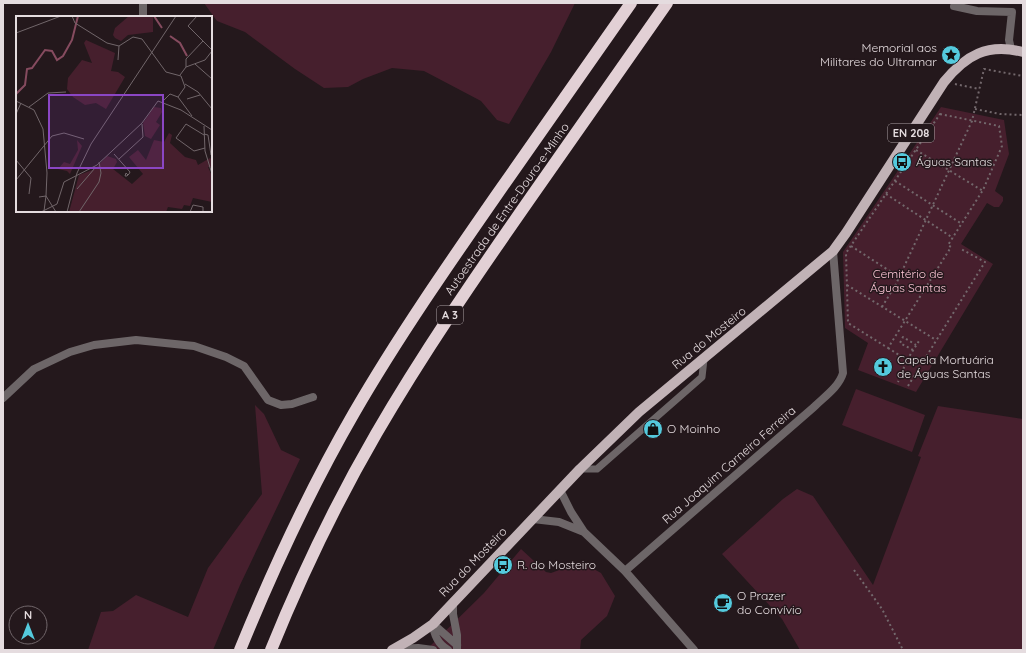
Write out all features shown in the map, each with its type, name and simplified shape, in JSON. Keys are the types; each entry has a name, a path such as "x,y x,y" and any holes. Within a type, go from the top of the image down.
{"highway":[{"name":"Autoestrada de Entre-Douro-e-Minho","path":"240,650 261,599 308,498 378,373 442,274 631,3"},
{"name":"Autoestrada de Entre-Douro-e-Minho","path":"271,650 290,604 331,518 376,434 412,374 491,254 667,3"}],"main road":[{"name":"Rua do Mosteiro","path":"393,650 432,624 580,469 639,412 833,251 944,82 954,70 965,60 979,52 996,48 1011,49 1023,52"}],"street":[{"path":"143,3 143,16"},
{"path":"954,6 977,10 1012,12 1009,40 1011,49"},
{"name":"Rua Joaquim Carneiro Ferreira","path":"625,571 831,391 842,378 843,373 833,251"},
{"path":"3,398 34,370 70,352 94,345 136,340 194,346 226,357 244,366 268,400 281,405 292,404 313,397"},
{"path":"560,490 571,512 584,532 625,571 694,650"},
{"path":"533,519 559,522 584,532"},
{"path":"453,602 457,648"},
{"path":"432,624 457,648"},
{"path":"432,624 437,640 448,650"},
{"path":"393,650 408,648 430,650"}],"lane":[{"path":"580,469 597,469 702,377 704,359"}],"path":[{"path":"882,307 899,277 972,122 984,69 1023,76"},
{"path":"944,82 980,89"},
{"path":"975,109 1000,114 1023,115"},
{"path":"888,348 951,247 948,246 983,191 1002,146 999,126 972,122 940,114 846,253 848,323 907,360"},
{"path":"916,150 983,191"},
{"path":"895,181 962,224"},
{"path":"886,194 953,238"},
{"path":"851,246 899,277"},
{"path":"908,386 985,262 961,249"},
{"path":"847,285 936,341"},
{"path":"913,350 900,343 904,337 916,345"},
{"path":"898,382 907,360 919,341"},
{"path":"854,570 882,608 904,650"}],"green space":[{"path":"204,3 575,3 551,52 509,124 497,120 481,101 424,71 392,68 363,79 348,87 324,88 295,69 245,32 217,21"},
{"name":"Cemitério de Águas Santas","path":"941,107 1004,120 1009,154 995,191 1003,197 1003,201 999,207 994,207 987,203 961,244 993,264 916,392 858,370 868,343 845,328 843,252"},
{"path":"856,389 925,415 912,452 842,425"},
{"path":"255,405 264,414 281,450 300,459 240,585 213,650 88,650 101,612 113,611 136,595 188,617 208,568 262,494"},
{"path":"938,406 1023,419 1023,650 800,650 782,619 722,554 783,499 797,489 813,496 873,585 921,457 918,456"},
{"path":"521,549 546,572 551,573 581,562 601,573 615,596 607,616 581,640 580,650 426,650 484,593"}],"place":[{"name":"Memorial aos Militares do Ultramar","path":"951,55"},
{"name":"Águas Santas","path":"902,162"},
{"name":"Capela Mortuária de Águas Santas","path":"883,367"},
{"name":"O Moinho","path":"653,429"},
{"name":"R. do Mosteiro","path":"503,565"},
{"name":"O Prazer do Convívio","path":"723,603"}]}
